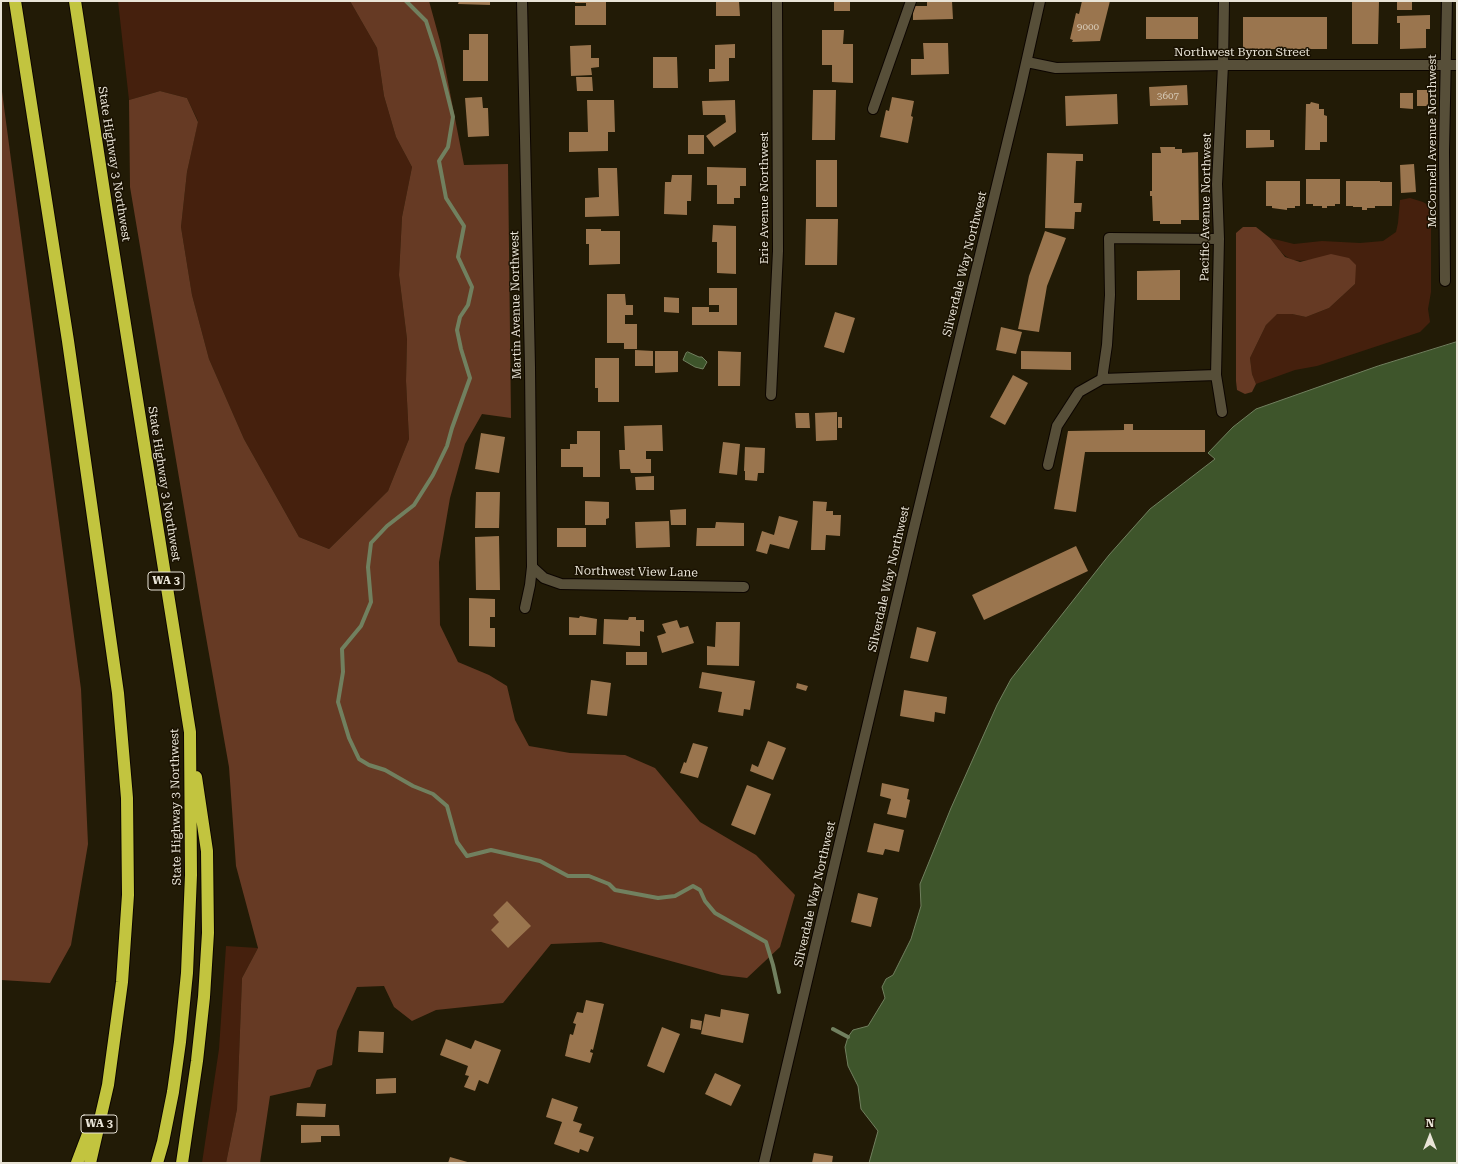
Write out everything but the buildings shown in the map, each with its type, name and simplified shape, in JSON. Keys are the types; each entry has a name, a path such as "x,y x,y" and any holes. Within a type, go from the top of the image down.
{"highway":[{"name":"WA 3","path":"15,1 68,341 118,693 127,798 128,895 122,982 108,1085 90,1163"},
{"name":"State Highway 3 Northwest","path":"75,1 108,219 190,732 191,875 187,973 180,1042 163,1142 157,1163"},
{"path":"182,1163 197,1061 208,933 207,851 190,732"},
{"path":"77,1163 108,1085"}],"street":[{"name":"Martin Avenue Northwest","path":"522,1 530,360 532,567 530,586 525,608"},
{"name":"Erie Avenue Northwest","path":"771,395 778,251 776,1"},
{"path":"873,109 911,1"},
{"name":"Silverdale Way Northwest","path":"764,1163 913,532 1027,62 1040,1"},
{"name":"Pacific Avenue Northwest","path":"1222,412 1216,375 1219,239 1217,184 1223,65 1224,1"},
{"name":"McConnell Avenue Northwest","path":"1445,281 1444,154 1447,1"},
{"name":"Northwest Byron Street","path":"1027,62 1056,68 1223,65 1457,65"},
{"path":"1102,379 1107,345 1110,295 1108,238 1219,239"},
{"path":"1048,465 1057,426 1079,392 1102,379 1216,375"},
{"name":"Northwest View Lane","path":"532,567 544,578 561,584 744,587"}],"shaded area":[{"path":"118,1 350,1 377,48 384,96 396,137 412,167 402,217 399,275 407,339 406,381 409,439 388,491 329,549 299,537 244,439 209,359 192,295 181,227 187,172 198,121 187,98 160,91 129,100"},
{"path":"350,1 429,1 440,41 464,165 508,164 511,418 482,414 465,444 450,498 439,562 440,625 458,662 489,675 507,686 515,720 529,746 570,753 625,755 655,768 700,822 756,855 795,895 780,947 747,978 722,975 601,942 551,944 503,1003 436,1010 412,1021 394,1007 384,986 357,987 337,1031 332,1065 317,1070 310,1087 270,1096 260,1163 226,1163 237,1109 242,978 258,948 236,866 229,767 130,187 129,100 160,91 187,98 198,122 187,172 181,227 192,295 209,359 244,439 299,537 329,549 388,491 409,439 406,381 407,339 399,275 402,217 412,167 396,137 384,96 377,48"},
{"path":"1,84 81,689 88,844 71,945 50,983 1,980"},
{"path":"1410,198 1423,202 1431,207 1431,292 1428,309 1430,322 1420,332 1317,366 1295,370 1256,384 1252,374 1250,358 1266,325 1276,314 1292,314 1306,317 1329,308 1355,284 1315,259 1299,261 1288,258 1270,238 1294,244 1322,241 1360,243 1383,241 1396,232 1400,200"},
{"path":"1243,227 1256,227 1270,238 1285,257 1300,262 1331,254 1349,258 1356,265 1355,284 1329,308 1306,317 1292,314 1277,314 1266,325 1250,358 1252,374 1256,384 1252,392 1245,394 1237,390 1236,381 1236,233"},
{"path":"1457,342 1457,1163 869,1163 878,1131 861,1109 858,1086 848,1066 845,1047 848,1037 853,1030 868,1026 885,998 882,987 886,979 893,975 911,939 921,906 920,884 951,808 997,705 1011,679 1109,555 1150,509 1215,459 1208,453 1233,427 1256,409 1378,366"},
{"path":"688,352 702,357 707,362 703,369 695,367 683,360"},
{"path":"226,946 258,948 242,978 237,1109 226,1163 202,1163 219,1049"}],"waterway":[{"path":"406,1 426,21 439,61 453,117 448,147 439,161 446,198 464,226 458,257 472,287 468,305 460,317 457,330 470,378 447,446 433,475 414,505 387,526 371,543 368,567 371,602 361,626 342,649 343,672 338,702 349,738 359,759 369,765 385,770 413,786 433,794 447,806 457,842 467,856 491,850 540,861 568,876 589,876 609,884 615,890 658,898 675,896 693,886 700,890 705,901 715,913 766,942 779,992"},
{"path":"833,1029 848,1037"}]}
